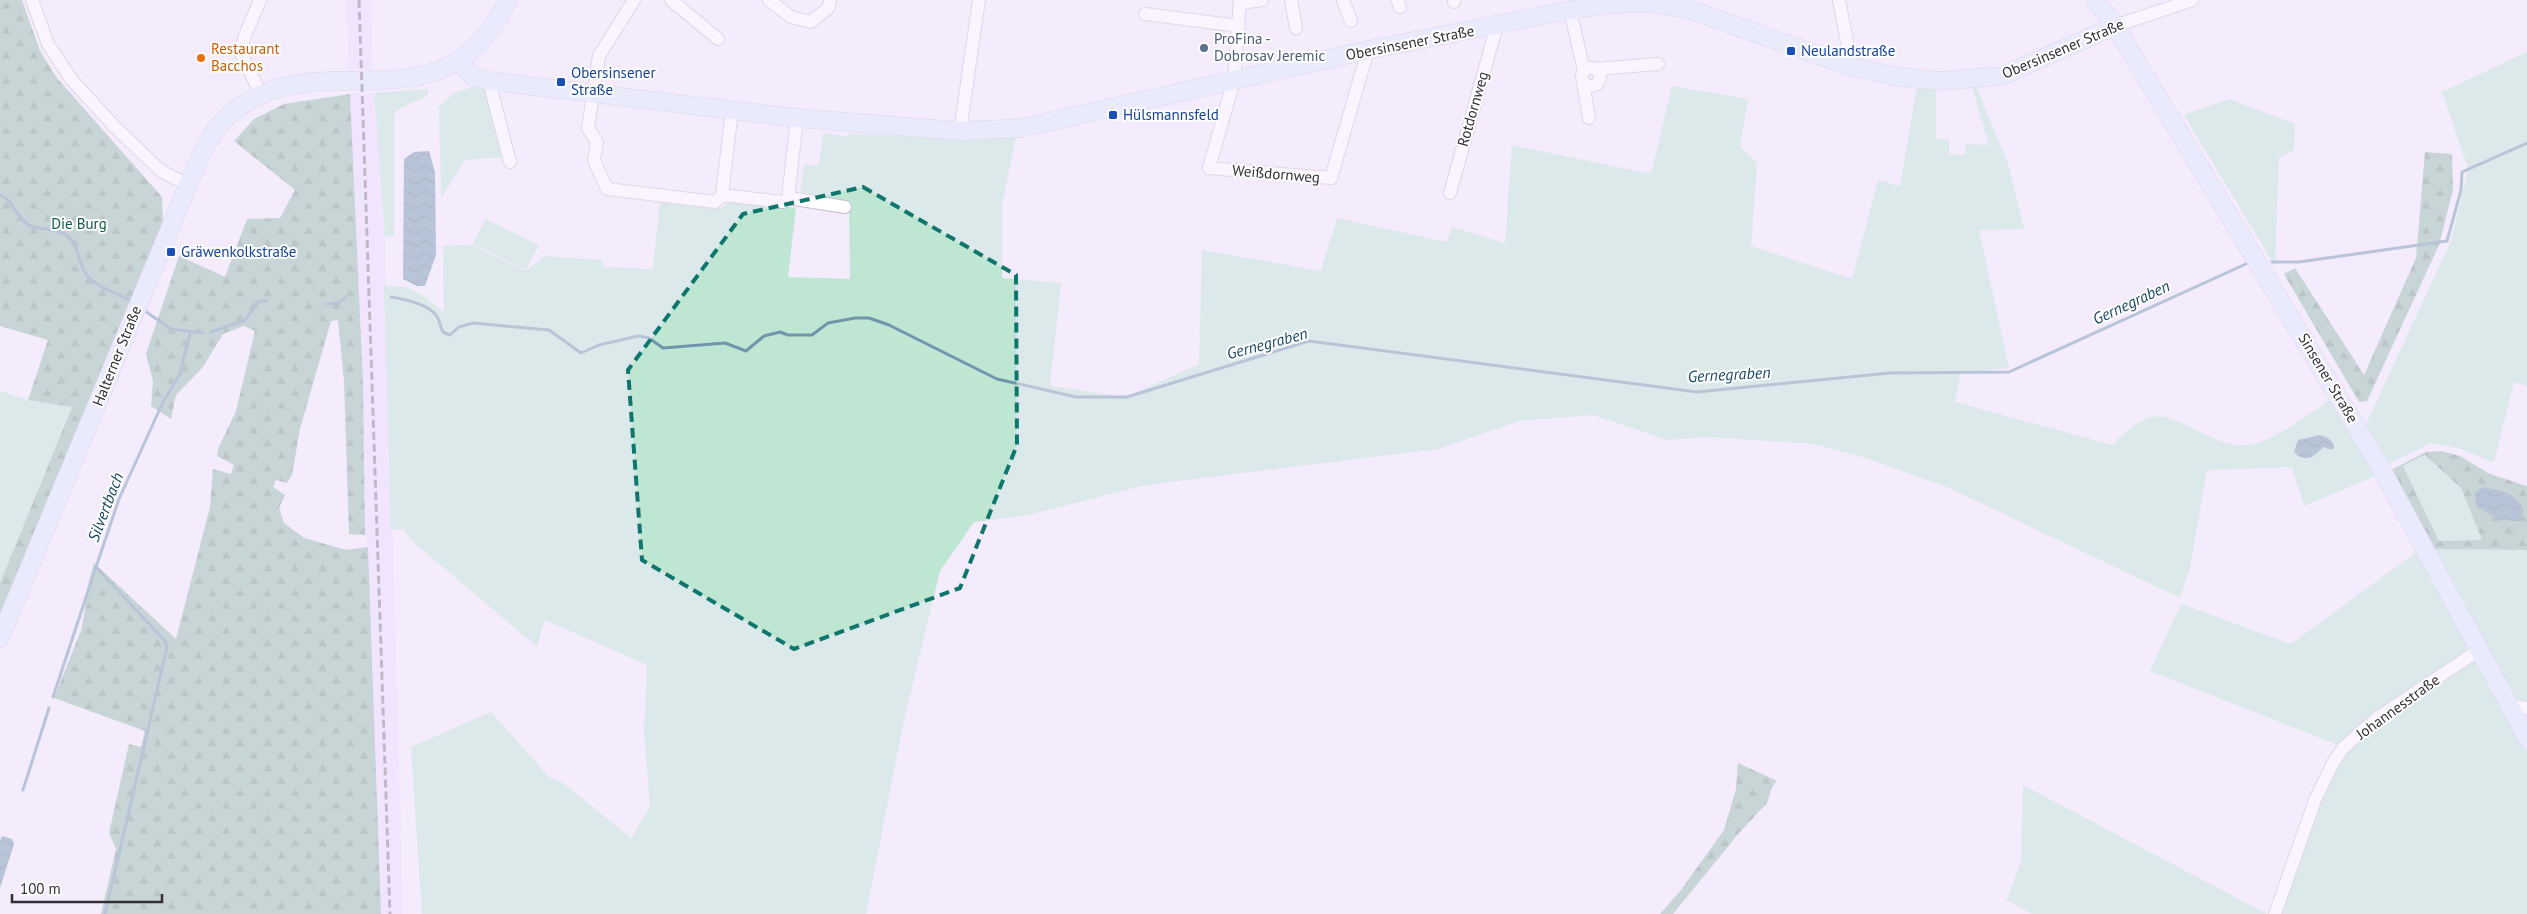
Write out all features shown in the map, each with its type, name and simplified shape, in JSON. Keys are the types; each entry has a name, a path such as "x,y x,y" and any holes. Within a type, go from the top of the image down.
{"main road":[{"name":"Halterner Straße","path":"0,638 188,185 209,139 219,126 237,109 261,94 298,84 406,79 434,73 458,62 478,47 491,32 508,0"},
{"name":"Sinsener Straße","path":"2095,0 2115,26 2357,428 2527,738"},
{"name":"Obersinsener Straße","path":"458,62 474,77 489,81 797,118 960,130 1021,128 1368,50 1612,2 1688,4 1849,66 1898,77 1940,80 2002,76 2115,26"}],"street":[{"path":"32,0 48,44 80,90 161,171 188,185"},
{"path":"260,0 244,38 241,53 261,94"},
{"path":"634,0 598,56 592,93 588,128 597,142 594,160 607,189 715,202 722,195 732,110"},
{"path":"670,0 718,39"},
{"path":"770,0 791,17 811,22 829,7 830,0"},
{"path":"960,130 979,0"},
{"path":"1234,80 1240,2 1262,0"},
{"path":"1290,0 1296,28"},
{"path":"1343,0 1351,21"},
{"path":"1839,0 1849,52 1849,66"},
{"name":"Obersinsener Straße","path":"2115,26 2192,0"},
{"path":"1570,10 1588,74 1589,118"},
{"path":"1145,14 1239,26"},
{"name":"Rotdornweg","path":"1450,193 1497,25"},
{"name":"Weißdornweg","path":"1234,80 1209,168 1331,178 1368,50"},
{"path":"1588,74 1658,64"},
{"path":"489,81 510,162"},
{"path":"722,195 783,202 788,198 797,118"},
{"path":"788,198 845,207"},
{"name":"Johannesstraße","path":"2275,914 2315,800 2333,763 2343,748 2377,718 2479,650"},
{"path":"2509,705 2527,708"}],"highlighted area":[{"path":"863,187 1016,275 1017,445 960,588 794,649 642,560 628,370 743,214"}],"shaded area":[{"path":"346,0 371,0 373,69 349,70"},
{"path":"374,93 385,237 403,914 381,914 368,547 365,535 363,383 350,94"}],"green space":[{"name":"Die Burg","path":"0,0 22,0 40,51 57,78 162,197 163,219 149,263 0,616 0,583 72,407 28,400 48,340 0,326"},
{"path":"2527,52 2527,386 2514,382 2494,463 2461,449 2431,443 2388,464 2366,424 2451,241 2468,169 2442,92"},
{"path":"488,82 506,157 465,160 441,199 439,107 454,93"},
{"path":"1921,84 1936,85 1936,139 1949,140 1949,154 1965,155 1965,144 1989,145 1971,84 1975,84 2008,163 2024,229 1979,230 2009,368 1961,372 1955,402 2112,445 2138,423 2159,416 2183,423 2223,441 2236,445 2250,445 2259,443 2281,432 2333,397 2380,474 2304,506 2292,467 2207,470 2190,568 2180,598 1949,488 1866,458 1814,444 1708,437 1667,440 1594,415 1519,421 1438,449 1146,485 1024,516 974,522 940,571 903,725 866,914 422,914 411,747 491,712 549,777 563,783 631,838 650,807 644,733 647,665 545,620 537,647 411,540 404,529 391,530 384,286 408,287 428,299 444,312 443,246 472,245 526,271 544,256 602,260 603,267 653,269 660,201 721,208 731,200 796,208 788,277 850,279 849,201 800,195 804,164 819,166 823,133 848,137 848,134 964,138 1016,137 1002,204 1002,278 1061,283 1050,386 1126,397 1199,364 1202,250 1321,271 1337,218 1447,242 1452,227 1505,243 1512,145 1651,174 1672,86 1748,99 1740,146 1757,163 1751,246 1852,279 1878,180 1900,186 1916,91"},
{"path":"428,89 428,95 394,114 394,236 385,237 374,93"},
{"path":"350,94 363,383 365,535 349,534 344,381 338,320 331,321 300,429 292,475 287,483 276,480 273,487 285,495 279,508 284,523 304,538 346,550 368,547 381,914 101,914 116,849 109,833 129,744 141,747 145,731 54,698 82,628 89,581 94,563 176,639 210,507 213,469 231,474 234,465 217,456 218,449 236,411 255,331 244,326 223,334 203,367 176,395 171,419 151,406 153,381 146,354 179,256 225,277 247,219 280,218 295,190 234,141 254,119 284,104"},
{"path":"2229,99 2295,124 2294,150 2279,158 2275,266 2184,115"},
{"path":"2425,152 2452,154 2453,190 2439,245 2367,401 2359,402 2284,274 2295,268 2364,375 2416,258"},
{"path":"485,219 539,245 526,270 473,244"},
{"path":"0,391 28,400 72,407 0,583"},
{"path":"2442,451 2460,456 2490,474 2527,486 2527,550 2435,549 2391,470 2426,452","holes":["2425,455 2461,488 2482,540 2439,541 2403,466"]},
{"path":"2425,455 2461,488 2482,540 2439,541 2403,466"},
{"path":"2435,549 2527,550 2527,705 2515,702"},
{"path":"2419,550 2474,649 2341,746 2150,671 2181,604 2291,644"},
{"path":"2477,658 2527,751 2527,914 2275,914 2343,748"},
{"path":"1738,763 1777,781 1772,787 1767,803 1739,833 1673,914 1660,914 1681,890 1724,830 1736,789"},
{"path":"2023,785 2267,914 2032,914 2007,900 2021,861"}],"water":[{"path":"429,151 435,172 436,255 425,286 417,286 403,279 404,159 414,152"},
{"path":"2319,435 2330,440 2334,447 2332,450 2323,447 2309,458 2301,457 2294,452 2298,440"},
{"path":"2482,487 2506,493 2516,499 2523,509 2519,521 2498,520 2476,505 2475,493"},
{"path":"2,836 12,839 14,844 0,888 0,841"}],"waterway":[{"name":"Gernegraben","path":"2272,262 2299,262 2447,241 2461,190 2462,172 2527,143"},
{"name":"Silvertbach","path":"0,195 8,201 29,225 57,231 71,239 87,275 97,284 133,302"},
{"name":"Gernegraben","path":"391,297 414,302 431,310 438,318 443,332 450,335 459,327 473,323 549,330 581,353 599,345 638,336 649,338 663,348 725,343 746,351 764,336 780,332 788,335 812,335 828,323 855,318 869,318 889,325 997,379 1076,397 1127,397 1309,341 1697,392 1890,373 2009,372 2248,263"},
{"name":"Gernegraben","path":"327,304 338,303 345,298"},
{"name":"Gernegraben","path":"211,332 245,320 259,301 267,301"},
{"name":"Silvertbach","path":"142,309 171,329 203,333"},
{"name":"Silvertbach","path":"105,914 167,647 165,641 96,567 119,499 163,402 180,374 190,333"},
{"path":"53,697 96,567"},
{"path":"23,790 49,708"}],"railway":[{"path":"359,0 390,914"}],"place":[{"name":"ProFina - Dobrosav Jeremic","path":"1204,48"},
{"name":"Neulandstraße","path":"1791,51"},
{"name":"Restaurant Bacchos","path":"201,58"},
{"name":"Obersinsener Straße","path":"561,82"},
{"name":"Hülsmannsfeld","path":"1113,115"},
{"name":"Gräwenkolkstraße","path":"171,252"}]}
